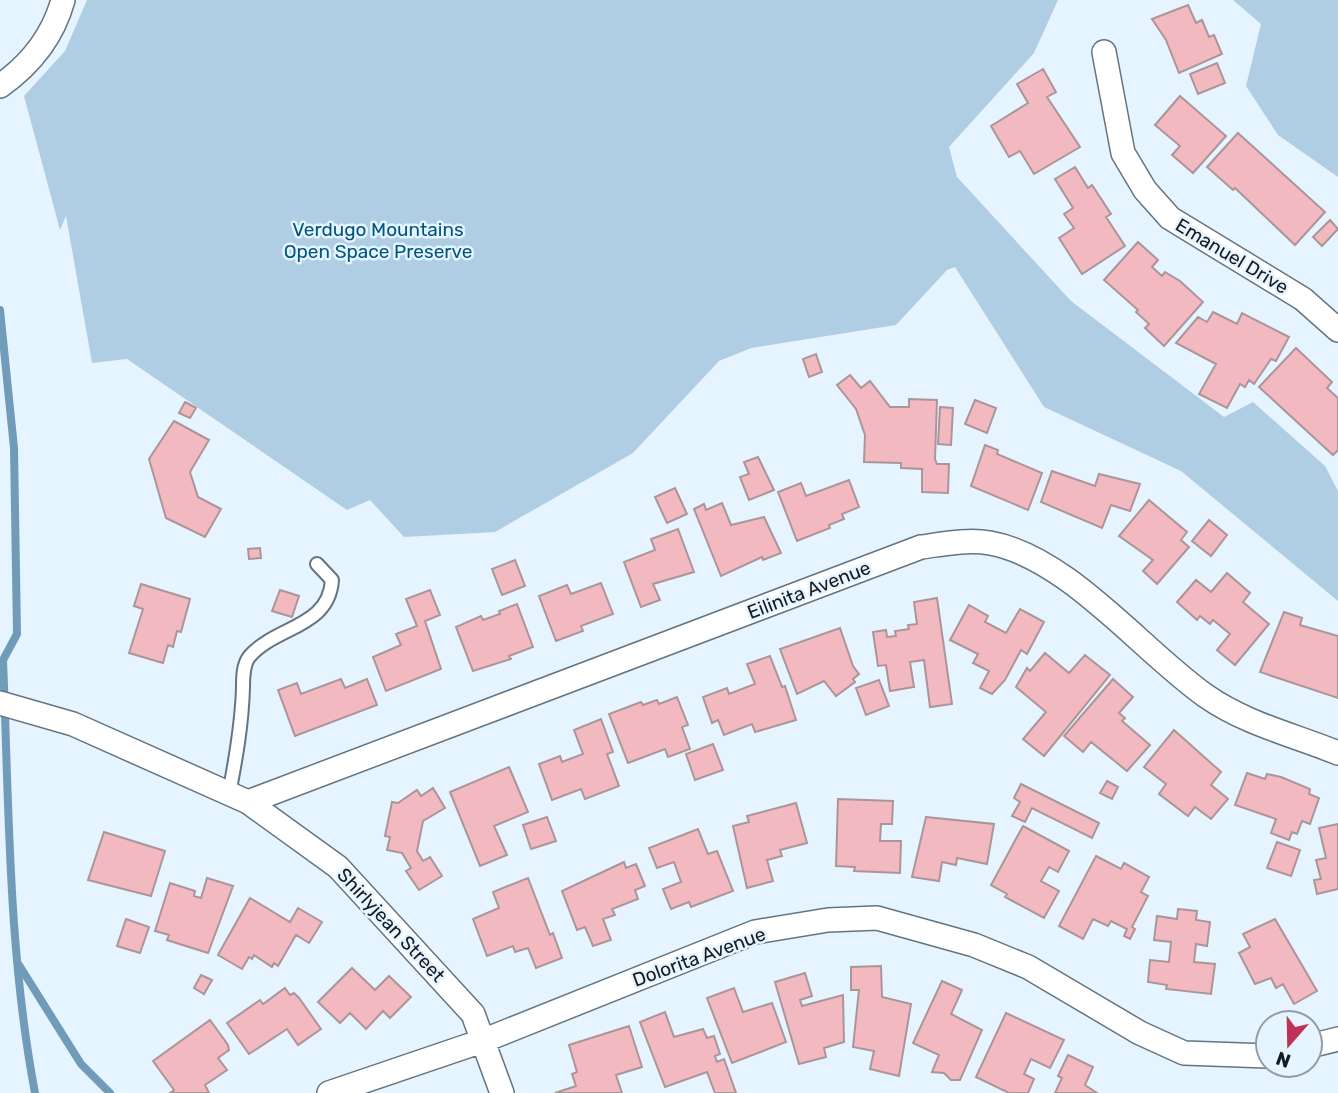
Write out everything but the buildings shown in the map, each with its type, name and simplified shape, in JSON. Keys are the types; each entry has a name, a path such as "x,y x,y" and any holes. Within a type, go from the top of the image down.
{"street":[{"path":"1,86 29,62 49,36 63,0"},
{"name":"Emanuel Drive","path":"1104,52 1123,153 1145,190 1170,218 1303,299 1338,330"},
{"name":"Eilinita Avenue","path":"238,798 921,547 952,542 990,543 1030,558 1068,580 1207,697 1244,720 1291,734 1338,753"},
{"name":"Shirlyjean Street","path":"0,703 74,724 238,798 338,867 473,1014 485,1040 502,1093"},
{"name":"Dolorita Avenue","path":"329,1093 485,1040 755,932 828,920 877,918 974,944 1028,967 1140,1033 1184,1053 1222,1057 1254,1056"}],"lane":[{"path":"238,798 243,673 248,657 264,645 300,626 322,608 331,592 332,580 317,564"}],"green space":[{"name":"Verdugo Mountains Open Space Preserve","path":"87,0 1058,0 1034,53 949,147 957,177 1071,301 1224,417 1253,402 1325,466 1338,491 1338,601 1181,471 1044,407 955,267 947,270 896,325 751,348 719,361 633,453 495,532 404,537 370,500 347,510 127,359 92,363 66,216 60,230 24,96 65,51"},
{"path":"1233,0 1338,0 1338,177 1278,135 1246,86 1261,24"}],"waterway":[{"path":"0,310 14,448 17,634 3,660 9,823 19,986 35,1093"},
{"path":"19,965 81,1064 110,1093"}]}
